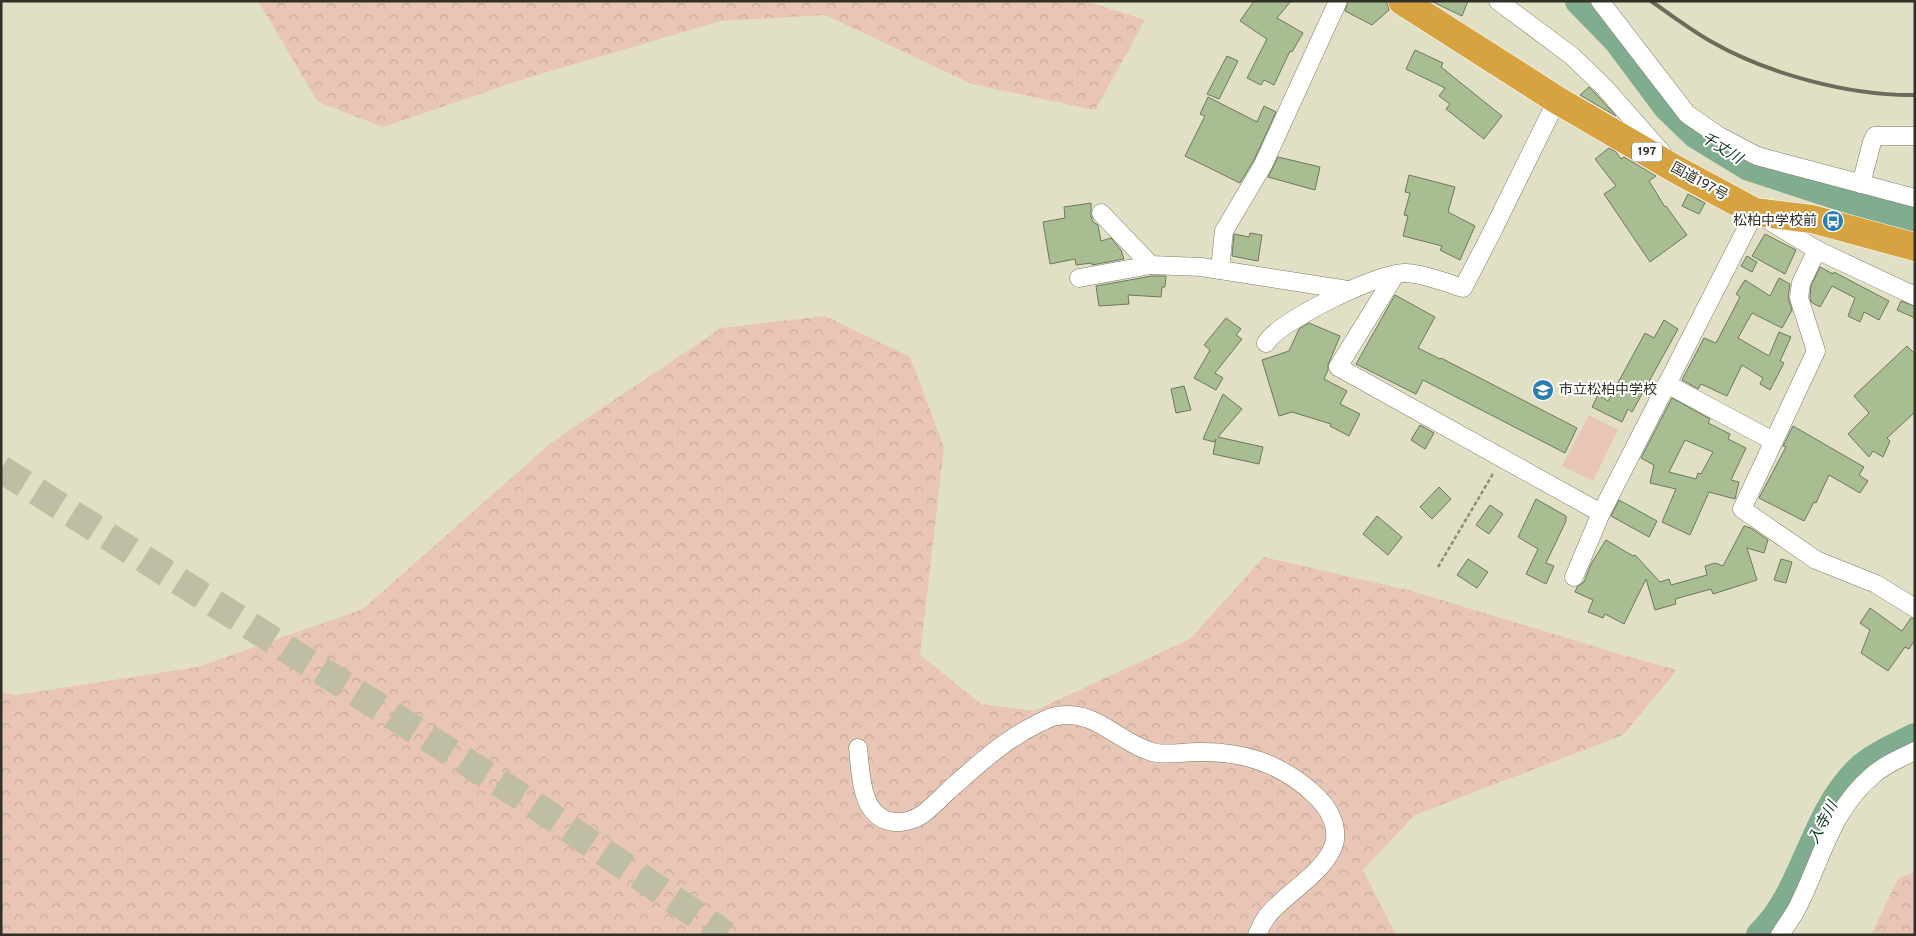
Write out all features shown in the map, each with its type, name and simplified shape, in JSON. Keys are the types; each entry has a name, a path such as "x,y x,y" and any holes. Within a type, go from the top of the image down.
{"highway":[{"name":"国道197号","path":"1402,1 1557,100 1677,170 1755,212 1812,219 1915,247"}],"street":[{"path":"1220,269 1224,231 1263,165 1338,1"},
{"path":"1498,1 1572,56 1605,88 1677,170"},
{"path":"1600,1 1687,114 1719,136 1757,156 1915,198"},
{"path":"1266,343 1271,335 1310,310 1348,290 1395,275 1404,273 1435,279 1462,288 1490,236 1557,100"},
{"path":"1861,184 1875,136 1915,136"},
{"path":"1574,577 1602,513 1755,212 1817,250 1915,296"},
{"path":"1101,213 1151,265"},
{"path":"1817,250 1801,282 1800,298 1816,351 1742,509 1816,560 1876,584 1915,608"},
{"path":"1079,278 1151,265 1201,266 1348,290"},
{"path":"1395,275 1338,367 1602,513"},
{"path":"1667,384 1773,441"},
{"path":"858,748 862,786 870,807 875,813 892,822 903,823 922,815 977,765 1021,732 1051,717 1071,714 1084,716 1101,724 1134,746 1154,753 1199,752 1241,755 1273,764 1304,784 1326,804 1334,823 1335,840 1328,857 1267,916 1257,935"},
{"path":"1780,935 1794,912 1842,809 1872,775 1915,750"}],"path":[{"path":"1438,568 1503,458"}],"green space":[{"path":"258,1 1086,1 1145,20 1095,110 972,84 825,15 721,21 527,78 383,127 318,102"},
{"path":"825,316 910,357 944,447 920,655 981,704 1034,711 1190,639 1264,557 1412,591 1677,670 1623,735 1415,815 1363,870 1396,935 1,935 1,692 16,695 198,667 363,609 552,442 721,328"},
{"path":"1589,415 1618,430 1593,481 1562,466"},
{"path":"1915,871 1915,935 1871,935 1898,879"}],"building":[{"path":"1254,1 1291,1 1277,18 1303,33 1292,52 1290,51 1274,85 1264,80 1261,85 1247,78 1267,39 1240,21"},
{"path":"1348,1 1384,1 1387,3 1389,10 1372,25 1345,11"},
{"path":"1431,1 1468,1 1462,16"},
{"path":"1415,50 1443,63 1441,67 1502,116 1484,139 1446,109 1450,104 1439,96 1445,88 1406,69"},
{"path":"1227,56 1238,61 1219,99 1207,94"},
{"path":"1589,87 1597,95 1616,116 1580,95"},
{"path":"1208,97 1257,122 1264,106 1276,112 1254,160 1240,183 1185,156 1205,116 1200,114"},
{"path":"1609,148 1616,152 1621,159 1624,157 1656,176 1649,181 1665,207 1687,235 1650,262 1604,194 1616,186 1595,159"},
{"path":"1278,157 1320,167 1315,190 1268,177"},
{"path":"1409,175 1455,187 1448,212 1475,226 1460,260 1440,250 1442,246 1403,236 1408,216 1404,215 1410,193 1405,192"},
{"path":"1688,194 1705,203 1699,214 1682,206"},
{"path":"1091,203 1091,216 1093,222 1098,225 1101,241 1111,238 1121,250 1124,259 1092,265 1092,263 1076,265 1075,259 1050,264 1043,222 1065,218 1064,207"},
{"path":"1250,233 1262,235 1258,261 1232,256 1234,234 1249,237"},
{"path":"1765,234 1796,250 1785,274 1752,256"},
{"path":"1747,256 1757,262 1752,272 1741,266"},
{"path":"1820,267 1833,274 1834,272 1889,301 1879,320 1864,312 1860,322 1848,316 1855,298 1832,286 1820,307 1811,302 1811,286"},
{"path":"1152,276 1166,276 1165,287 1162,287 1161,297 1128,295 1129,304 1099,306 1096,286"},
{"path":"1779,278 1790,284 1788,297 1792,310 1782,328 1752,313 1738,338 1769,356 1779,332 1791,337 1780,361 1784,363 1770,390 1760,384 1763,378 1742,365 1727,396 1701,384 1698,389 1682,380 1704,338 1716,343 1740,297 1736,294 1745,280 1770,296"},
{"path":"1395,295 1435,317 1418,348 1577,428 1565,453 1423,380 1416,394 1356,364"},
{"path":"1901,301 1915,306 1915,318 1897,310"},
{"path":"1226,318 1241,329 1236,335 1242,339 1215,373 1223,378 1216,390 1194,378 1210,350 1204,345"},
{"path":"1664,320 1678,329 1632,412 1628,409 1622,422 1592,407 1598,395 1608,401 1645,333 1654,338"},
{"path":"1309,323 1340,336 1324,379 1347,391 1340,404 1360,414 1349,436 1330,426 1331,424 1292,412 1279,416 1262,360 1289,351 1299,329"},
{"path":"1907,346 1915,354 1915,412 1887,438 1890,441 1883,457 1873,451 1869,457 1848,434 1869,413 1854,396"},
{"path":"1184,386 1191,410 1176,413 1171,389"},
{"path":"1223,394 1242,409 1218,437 1263,447 1259,464 1213,454 1216,439 1214,442 1203,439"},
{"path":"1672,398 1710,419 1708,423 1730,434 1728,439 1746,448 1731,480 1739,482 1735,499 1709,492 1690,535 1662,522 1676,489 1650,483 1654,465 1641,458","holes":["1685,440 1713,452 1701,474 1698,473 1696,479 1669,472"]},
{"path":"1420,425 1434,433 1425,449 1411,440"},
{"path":"1793,426 1864,467 1859,475 1868,481 1860,493 1829,475 1816,503 1814,502 1804,521 1759,498 1786,447 1783,446"},
{"path":"1439,487 1451,499 1432,519 1420,507"},
{"path":"1536,499 1566,516 1566,521 1546,563 1554,566 1546,584 1526,574 1538,549 1518,537"},
{"path":"1619,500 1657,521 1649,537 1611,516"},
{"path":"1490,505 1503,514 1489,534 1476,525"},
{"path":"1377,516 1402,537 1388,555 1363,534"},
{"path":"1744,526 1751,528 1768,540 1764,553 1747,548 1757,580 1713,594 1711,589 1675,599 1676,604 1655,610 1646,579 1624,624 1605,614 1603,618 1588,612 1593,600 1575,592 1577,587 1584,582 1591,564 1606,540 1633,556 1635,555 1660,582 1669,579 1671,585 1707,575 1705,566 1715,563 1723,566"},
{"path":"1468,559 1488,572 1477,588 1457,575"},
{"path":"1781,559 1792,562 1786,583 1774,580"},
{"path":"1870,608 1902,631 1911,618 1915,619 1915,640 1909,649 1905,647 1888,671 1861,653 1870,630 1860,623"}],"waterway":[{"name":"千丈川","path":"1579,1 1617,40 1667,107 1695,134 1749,167 1915,221"},
{"name":"入寺川","path":"1760,935 1788,897 1830,809 1843,789 1859,770 1871,761 1915,737"}],"tunnel":[{"path":"1,469 533,804 726,935"}],"railway":[{"path":"1651,1 1712,42 1758,64 1810,81 1837,87 1864,92 1915,95"}],"place":[{"name":"松柏中学校前","path":"1833,221"},
{"name":"市立松柏中学校","path":"1543,390"}]}
